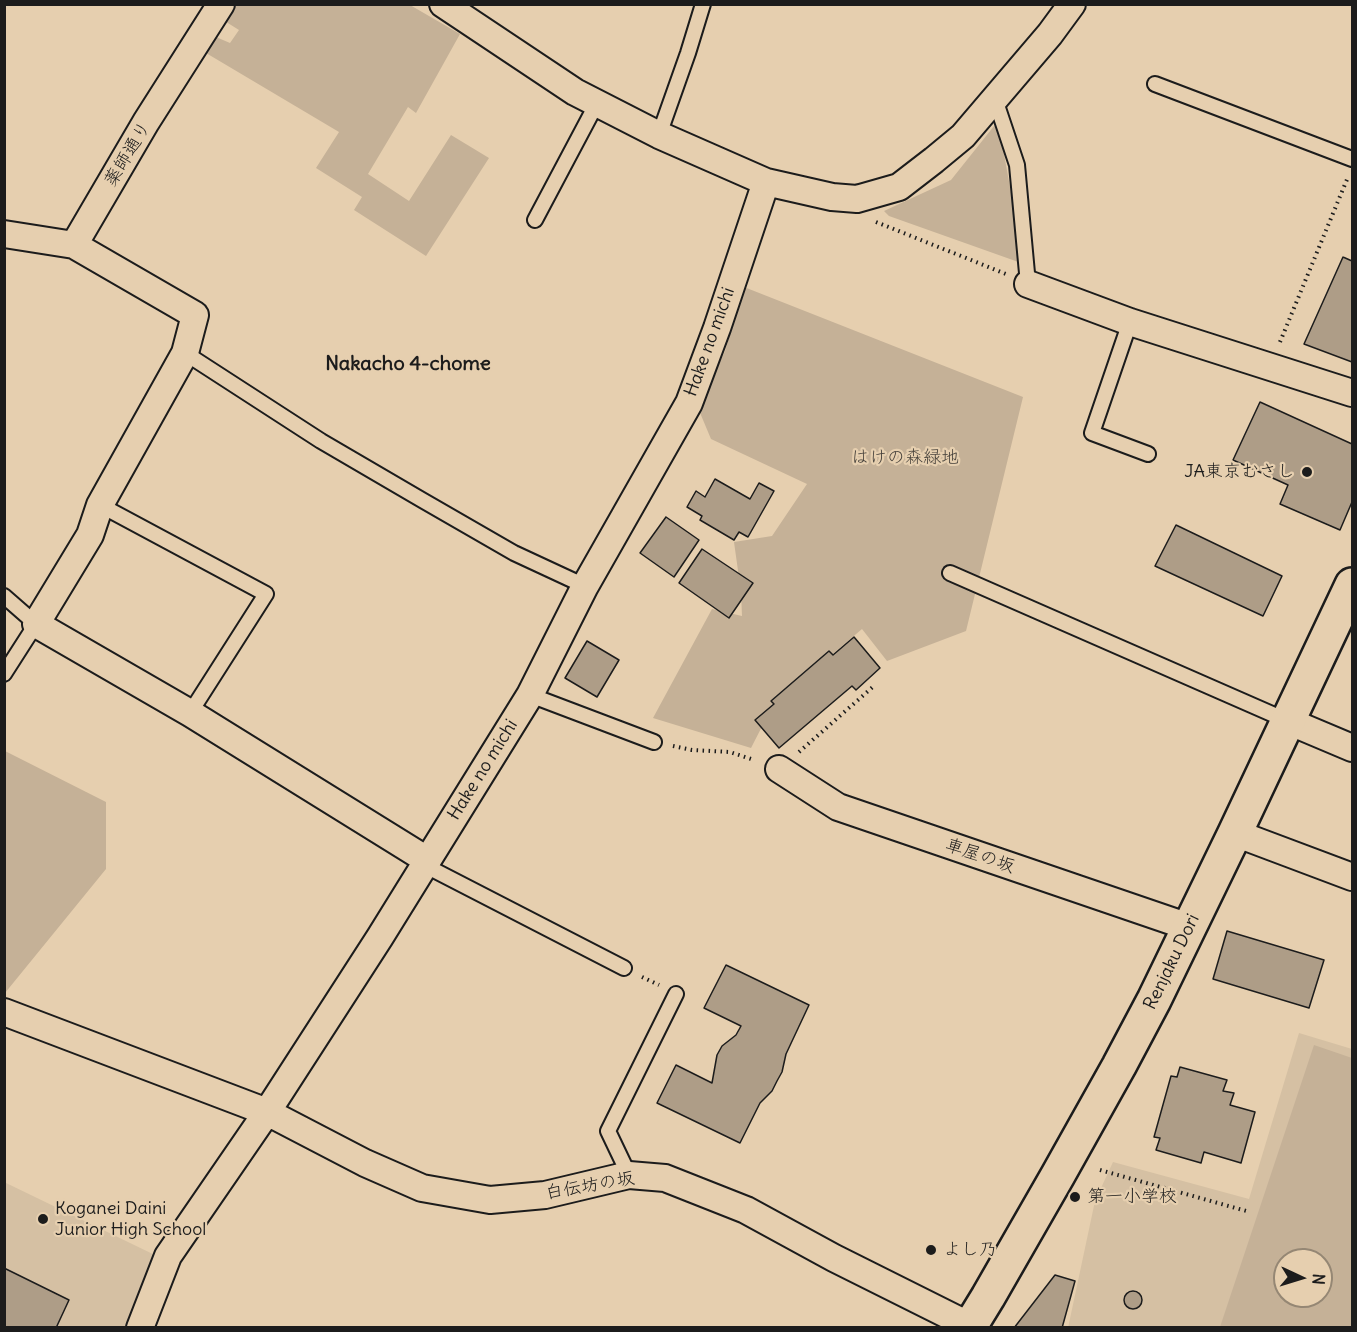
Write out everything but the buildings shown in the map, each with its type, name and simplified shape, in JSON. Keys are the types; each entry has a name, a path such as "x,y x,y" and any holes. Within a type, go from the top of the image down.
{"main road":[{"name":"Renjaku Dori","path":"970,1327 1119,1066 1154,1000 1353,585"}],"street":[{"name":"薬師通り","path":"74,245 146,122 221,4"},
{"path":"443,4 575,92 659,135 766,182 832,197 857,199 899,187 963,136 1072,4"},
{"name":"Hake no michi","path":"140,1328 168,1256 267,1112 380,937 530,695 585,586 689,403 766,182"},
{"path":"4,234 74,245 195,315 185,353 100,505 90,535 36,624 190,713 425,863"},
{"path":"1029,284 1130,322 1353,393"},
{"path":"1288,721 1353,748"},
{"name":"車屋の坂","path":"779,769 838,807 1189,927"},
{"path":"1235,833 1353,877"},
{"name":"白伝坊の坂","path":"4,1011 267,1112 365,1163 422,1188 490,1200 545,1195 629,1175 665,1178 746,1210 834,1258 970,1327"}],"lane":[{"path":"659,135 703,4"},
{"path":"1155,84 1353,159"},
{"path":"995,99 1017,165 1029,284"},
{"path":"535,220 597,104"},
{"path":"1130,322 1092,433 1148,454"},
{"path":"185,353 321,441 514,553 585,586"},
{"path":"100,505 266,594 190,713"},
{"path":"950,573 1288,721"},
{"path":"4,596 36,624 4,674"},
{"path":"530,695 654,742"},
{"path":"425,863 624,968"},
{"path":"629,1175 608,1131 676,994"}],"path":[{"path":"1270,366 1348,176"},
{"path":"857,199 872,220 1029,284"},
{"path":"654,742 692,750 730,752 779,769 875,685"},
{"path":"624,968 676,994"},
{"path":"1100,1170 1250,1212"}],"shaded area":[{"path":"1299,1033 1352,1049 1352,1327 1068,1328 1095,1201 1113,1162 1249,1199"},
{"name":"Koganei Daini Junior High School","path":"4,1182 159,1257 126,1327 5,1327"}],"green space":[{"path":"233,5 410,5 460,34 416,113 408,107 368,174 409,201 451,135 489,158 426,256 354,210 362,197 316,168 339,132 206,53 216,37 230,43 239,30 223,20"},
{"path":"998,121 1024,264 889,216 884,211 951,180"},
{"name":"はけの森緑地","path":"744,287 1023,397 966,631 887,661 862,629 773,705 751,748 653,718 712,609 742,616 734,542 772,536 807,484 711,439 698,408 725,351"},
{"path":"5,751 106,802 106,869 5,993"},
{"path":"1314,1045 1352,1058 1352,1327 1220,1327"}],"place":[{"name":"JA東京むさし","path":"1307,472"},
{"name":"第一小学校","path":"1075,1197"},
{"name":"Koganei Daini Junior High School","path":"43,1219"},
{"name":"よし乃","path":"931,1250"}],"district":[{"name":"Nakacho 4-chome","path":"408,364"}]}
